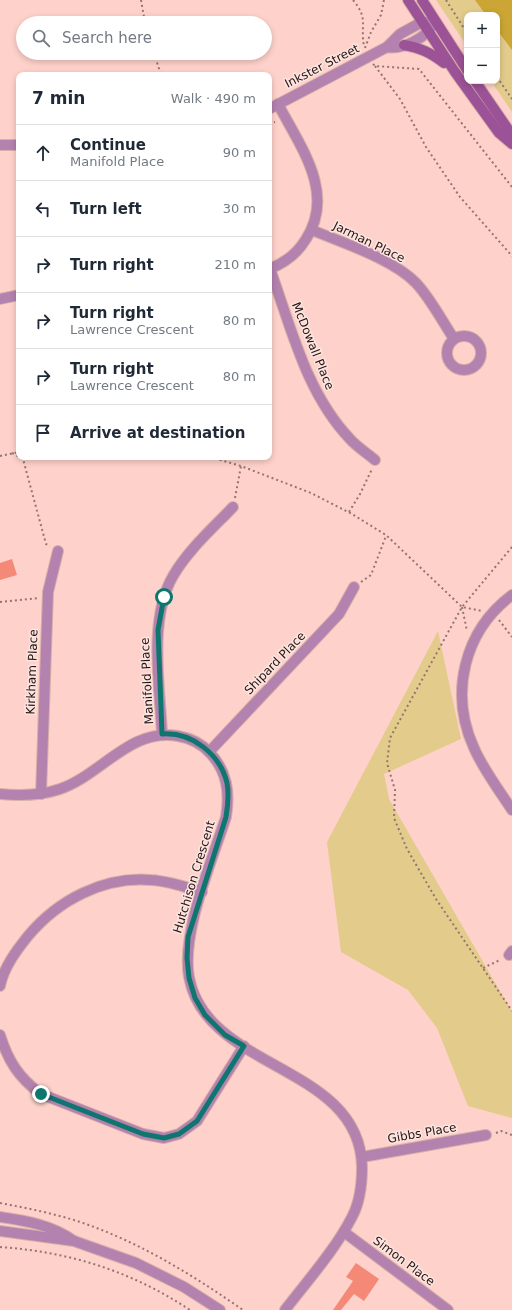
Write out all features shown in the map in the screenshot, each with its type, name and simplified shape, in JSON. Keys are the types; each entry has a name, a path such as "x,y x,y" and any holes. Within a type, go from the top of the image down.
{"main road":[{"path":"408,0 454,72 499,133 512,144"},
{"path":"422,0 464,66"},
{"path":"404,45 418,47 432,53 454,72"},
{"path":"477,84 512,135"}],"street":[{"name":"Inkster Street","path":"273,106 387,47 400,34 422,22 435,22"},
{"name":"Inkster Street","path":"387,47 404,45 428,32 435,22"},
{"path":"272,268 289,259 300,249 312,230 318,206 316,181 310,166 273,106"},
{"path":"0,145 16,145"},
{"name":"Jarman Place","path":"312,230 402,271 416,283 428,298 454,339"},
{"name":"McDowall Place","path":"272,275 306,370 321,400 350,438 375,460"},
{"path":"0,299 16,296"},
{"name":"Manifold Place","path":"162,734 158,630 164,597 172,577 184,559 233,507"},
{"name":"Kirkham Place","path":"41,794 48,597 58,551"},
{"name":"Shipard Place","path":"209,752 339,614 354,587"},
{"path":"512,595 493,612 477,634 471,646 464,668 461,690 461,704 465,727 474,749 512,810"},
{"name":"Hutchison Crescent","path":"0,794 19,796 41,794 61,789 80,780 137,741 162,734 187,737 198,743 209,752 218,763 225,777 228,801 226,817 188,937 187,958 189,978 195,998 211,1022 225,1035 317,1090 332,1102 345,1117 355,1136 362,1157 362,1177 359,1197 353,1215 344,1232 285,1310"},
{"path":"0,986 4,970 19,947 37,926 57,908 79,894 102,885 139,879 176,884 202,892"},
{"path":"0,1035 5,1051 14,1069 26,1083 41,1094 143,1134 164,1138 179,1134 197,1121 244,1046"},
{"name":"Gibbs Place","path":"362,1157 486,1135"},
{"path":"0,1217 48,1226 62,1232 74,1241"},
{"path":"0,1232 74,1241 136,1263 184,1286 220,1310"},
{"name":"Simon Place","path":"344,1232 448,1310"}],"path":[{"path":"141,0 144,16"},
{"path":"353,0 360,8 364,20 362,37 364,46 374,66 400,99 426,147 460,197 512,256"},
{"path":"364,46 382,15 384,0"},
{"path":"446,0 464,28"},
{"path":"156,60 160,72"},
{"path":"374,66 418,69 512,187"},
{"path":"500,81 512,99"},
{"path":"0,456 16,452"},
{"path":"12,453 16,455"},
{"path":"23,460 46,544 58,551"},
{"path":"220,460 241,466 311,493 349,512 386,536 462,607 493,612 512,637"},
{"path":"349,512 360,494 375,460"},
{"path":"233,507 238,490 241,466"},
{"path":"354,587 371,575 386,536"},
{"path":"512,546 462,607 390,738 387,763 395,790 394,818 407,849 436,899 512,1011"},
{"path":"0,602 48,597"},
{"path":"462,607 471,646"},
{"path":"483,968 510,953"},
{"path":"486,1135 501,1132 512,1135"},
{"path":"0,1203 76,1221 111,1234 145,1249 196,1277 243,1310"},
{"path":"0,1247 54,1253 98,1264 132,1277 165,1293 190,1310"}],"shaded area":[{"path":"436,0 512,0 512,112 493,84 500,84 500,12 464,12 464,42"},
{"path":"475,0 512,0 512,50 500,34 500,12 484,12"},
{"path":"438,631 461,739 384,774 389,799 512,1012 512,1118 468,1106 437,1028 408,990 341,952 327,842"}],"building":[{"path":"12,559 17,575 0,580 0,563"},
{"path":"356,1263 379,1279 364,1301 354,1294 341,1310 333,1310 353,1281 346,1277"}],"route":[{"path":"41,1094 150,1137 164,1138 185,1131 197,1121 244,1046 225,1035 205,1015 195,998 189,978 187,958 188,937 226,817 228,801 227,785 218,763 209,752 198,743 187,737 162,734 157,641 161,608 164,597"}]}
